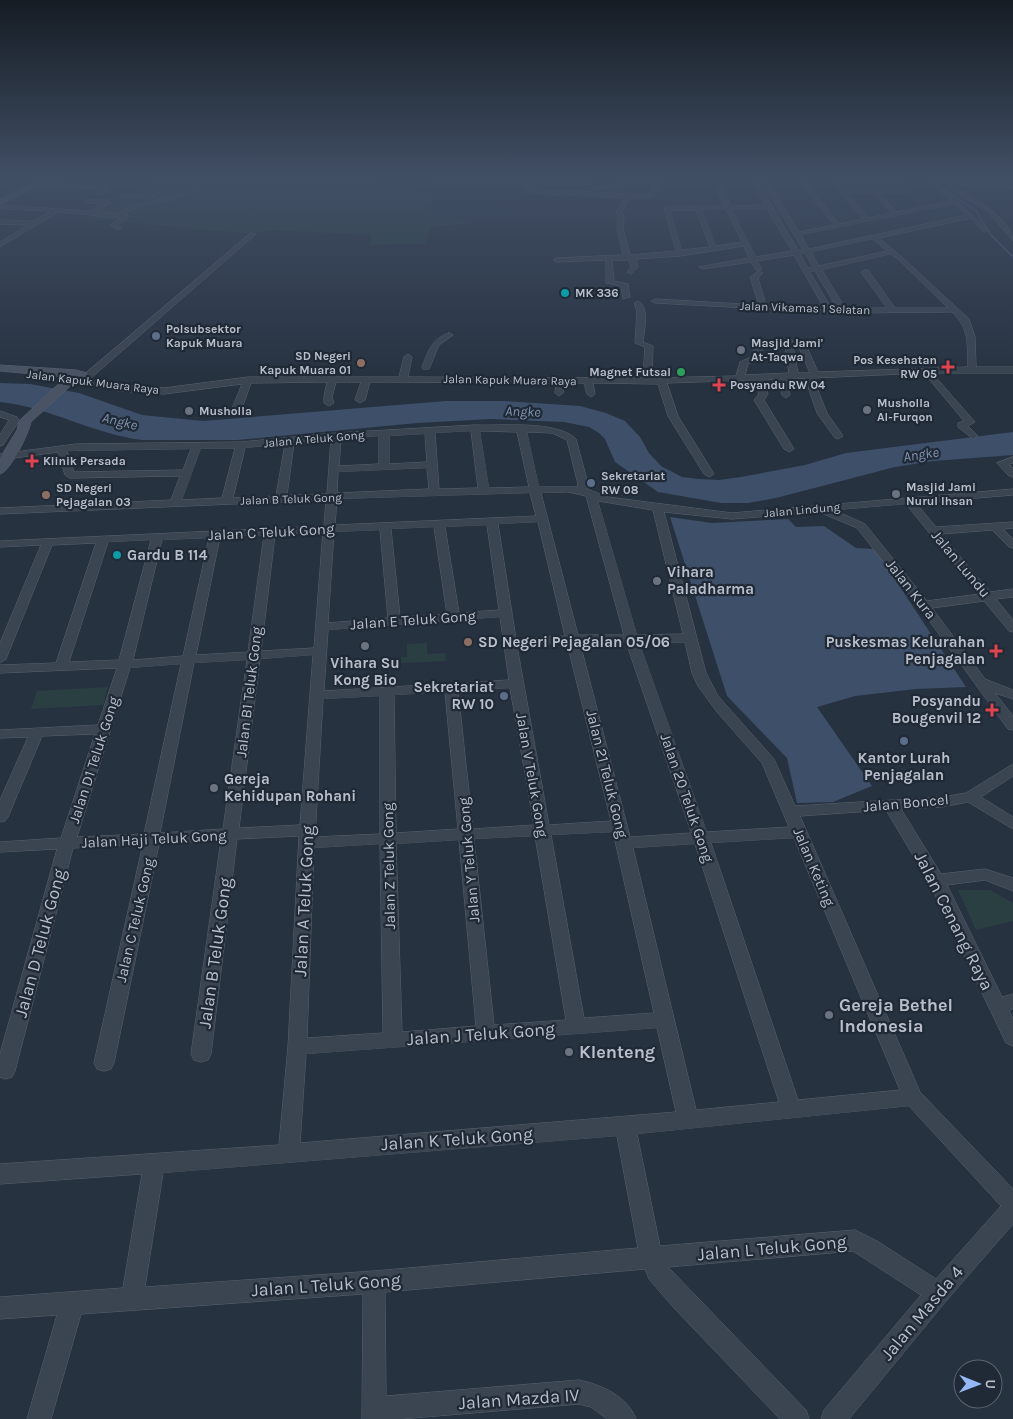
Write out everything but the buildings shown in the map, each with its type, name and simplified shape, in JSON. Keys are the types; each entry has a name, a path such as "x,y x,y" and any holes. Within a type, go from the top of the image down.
{"main road":[{"name":"Jalan Kapuk Muara Raya","path":"0,370 75,381"},
{"path":"0,470 4,456 24,430 75,381"}],"street":[{"path":"75,381 239,245"},
{"path":"627,245 630,258 636,267 631,272"},
{"path":"677,245 680,254"},
{"path":"713,245 714,249"},
{"path":"556,260 630,258 680,254 737,245"},
{"path":"746,245 758,271 754,278 763,307"},
{"path":"797,245 836,310"},
{"path":"800,245 801,251 836,310"},
{"path":"702,267 833,245"},
{"path":"884,245 901,259 966,321 971,337 972,369"},
{"path":"813,270 893,252"},
{"path":"868,258 901,259"},
{"path":"609,259 610,283 624,284 626,297"},
{"path":"856,261 893,310"},
{"name":"Jalan Vikamas 1 Selatan","path":"656,301 836,310 956,310"},
{"path":"638,303 641,312 639,343 649,346 647,381"},
{"path":"75,381 137,322"},
{"path":"426,367 434,345 441,338 449,335"},
{"path":"788,340 794,376"},
{"path":"740,378 744,362 755,359 760,343"},
{"path":"801,343 822,413 838,436"},
{"path":"404,379 408,357"},
{"name":"Jalan Kapuk Muara Raya","path":"75,381 150,391 187,390 248,380 662,381 972,369 1013,370"},
{"path":"926,371 970,422 961,425 973,436"},
{"path":"782,376 786,395"},
{"path":"758,378 764,394 759,400 789,449"},
{"path":"236,411 248,380"},
{"path":"329,404 328,397 332,380"},
{"path":"360,400 366,380"},
{"path":"559,393 561,380"},
{"path":"588,380 591,394"},
{"path":"662,381 673,416 709,474"},
{"path":"0,414 14,419 0,443"},
{"path":"475,428 484,491"},
{"name":"Jalan A Teluk Gong","path":"4,456 88,446 241,445 336,436 475,428 554,430 572,438 586,494"},
{"name":"Jalan 21 Teluk Gong","path":"521,428 542,519 620,826 688,1120"},
{"path":"430,430 434,492"},
{"path":"384,433 384,467"},
{"name":"Jalan A Teluk Gong","path":"289,1152 297,1047 307,837 336,436"},
{"path":"281,499 290,440"},
{"path":"227,501 241,445"},
{"path":"175,504 197,446"},
{"path":"61,448 70,475 186,473"},
{"path":"1013,460 1002,463 1013,474"},
{"path":"334,469 432,465"},
{"name":"Jalan B Teluk Gong","path":"0,511 434,492 535,490 586,494"},
{"name":"Jalan Lindung","path":"586,494 658,508 732,516 1013,492"},
{"name":"Jalan 20 Teluk Gong","path":"586,494 631,638 701,838 791,1109"},
{"name":"Jalan Lundu","path":"908,500 1013,628"},
{"path":"861,526 862,519 876,504"},
{"name":"Jalan Keting","path":"658,508 705,687 715,703 761,750 769,762 913,1097 1013,1204"},
{"name":"Jalan Kura","path":"822,508 861,526 924,605 1013,726"},
{"name":"Jalan C Teluk Gong","path":"0,544 385,528 542,519"},
{"name":"Jalan V Teluk Gong","path":"492,522 516,684 575,1014 575,1027"},
{"path":"439,525 454,617"},
{"path":"933,530 1013,525"},
{"path":"995,526 1013,546"},
{"path":"385,528 394,621"},
{"name":"Jalan B1 Teluk Gong","path":"230,843 270,532"},
{"name":"Jalan C Teluk Gong","path":"104,1063 153,839 152,830 215,535"},
{"path":"123,670 158,537"},
{"path":"61,667 103,540"},
{"path":"0,659 48,542"},
{"path":"924,605 1013,593"},
{"name":"Jalan E Teluk Gong","path":"321,627 506,613"},
{"path":"510,643 573,639 691,638"},
{"path":"0,669 61,667 123,670 189,660 320,651"},
{"name":"Jalan D1 Teluk Gong","path":"66,843 123,670"},
{"path":"980,682 1013,695"},
{"path":"317,695 516,684"},
{"name":"Jalan Y Teluk Gong","path":"451,687 486,1034"},
{"name":"Jalan Z Teluk Gong","path":"387,691 388,838 393,1040"},
{"path":"0,734 103,729"},
{"path":"0,817 36,732"},
{"name":"Jalan Boncel","path":"790,811 942,802 970,796 1013,769"},
{"path":"970,796 1013,824"},
{"name":"Jalan Cenang Raya","path":"891,806 937,881 1005,1004 1013,1038"},
{"name":"Jalan Haji Teluk Gong","path":"0,847 153,839 230,843 307,837 388,838 620,826"},
{"path":"624,843 798,832"},
{"name":"Jalan D Teluk Gong","path":"5,1071 66,843"},
{"name":"Jalan B Teluk Gong","path":"201,1054 230,843"},
{"path":"937,881 990,874 1000,877 1013,885"},
{"name":"Jalan J Teluk Gong","path":"297,1047 666,1020"},
{"name":"Jalan K Teluk Gong","path":"0,1174 154,1164 625,1126 913,1097"},
{"path":"625,1126 651,1258 657,1271 682,1300 797,1419"},
{"path":"132,1300 154,1164"},
{"name":"Jalan Masda 4","path":"833,1419 1013,1208"},
{"name":"Jalan L Teluk Gong","path":"0,1308 374,1282 855,1240 938,1294"},
{"path":"374,1282 374,1414"},
{"path":"39,1419 72,1304"},
{"name":"Jalan Mazda IV","path":"374,1414 579,1392 598,1396 611,1405 624,1419"}],"green space":[{"path":"427,643 427,654 445,653 446,661 401,663 401,657 407,657 407,644"},
{"path":"108,687 103,705 31,709 37,691"},
{"path":"958,890 990,890 1013,903 1013,921 976,930"}],"water":[{"name":"Angke","path":"0,383 30,384 79,393 142,415 203,421 446,401 506,401 580,406 606,413 625,421 640,437 649,453 661,466 682,477 699,479 719,480 741,477 805,465 846,453 1013,432 1013,455 934,461 895,467 776,498 748,503 721,503 658,492 615,462 605,439 599,433 589,427 564,422 491,419 417,423 237,440 142,440 106,432 36,409 0,402"},
{"path":"670,517 712,523 788,519 796,527 824,526 856,548 875,549 966,687 916,689 855,696 817,707 872,786 833,802 797,803 787,758 727,696"}],"waterway":[{"path":"1001,245 1013,257"}],"place":[{"name":"MK 336","path":"565,293"},
{"name":"Polsubsektor Kapuk Muara","path":"156,336"},
{"name":"Masjid Jami' At-Taqwa","path":"741,350"},
{"name":"SD Negeri Kapuk Muara 01","path":"361,363"},
{"name":"Pos Kesehatan RW 05","path":"948,367"},
{"name":"Magnet Futsal","path":"681,372"},
{"name":"Posyandu RW 04","path":"719,385"},
{"name":"Musholla Al-Furqon","path":"867,410"},
{"name":"Musholla","path":"189,411"},
{"name":"Klinik Persada","path":"32,461"},
{"name":"Sekretariat RW 08","path":"591,483"},
{"name":"Masjid Jami Nurul Ihsan","path":"896,494"},
{"name":"SD Negeri Pejagalan 03","path":"46,495"},
{"name":"Gardu B 114","path":"117,555"},
{"name":"Vihara Paladharma","path":"657,581"},
{"name":"SD Negeri Pejagalan 05/06","path":"468,642"},
{"name":"Vihara Su Kong Bio","path":"365,646"},
{"name":"Puskesmas Kelurahan Penjagalan","path":"996,651"},
{"name":"Sekretariat RW 10","path":"504,696"},
{"name":"Posyandu Bougenvil 12","path":"992,710"},
{"name":"Kantor Lurah Penjagalan","path":"904,741"},
{"name":"Gereja Kehidupan Rohani","path":"214,788"},
{"name":"Gereja Bethel Indonesia","path":"829,1015"},
{"name":"Klenteng","path":"569,1052"}]}
